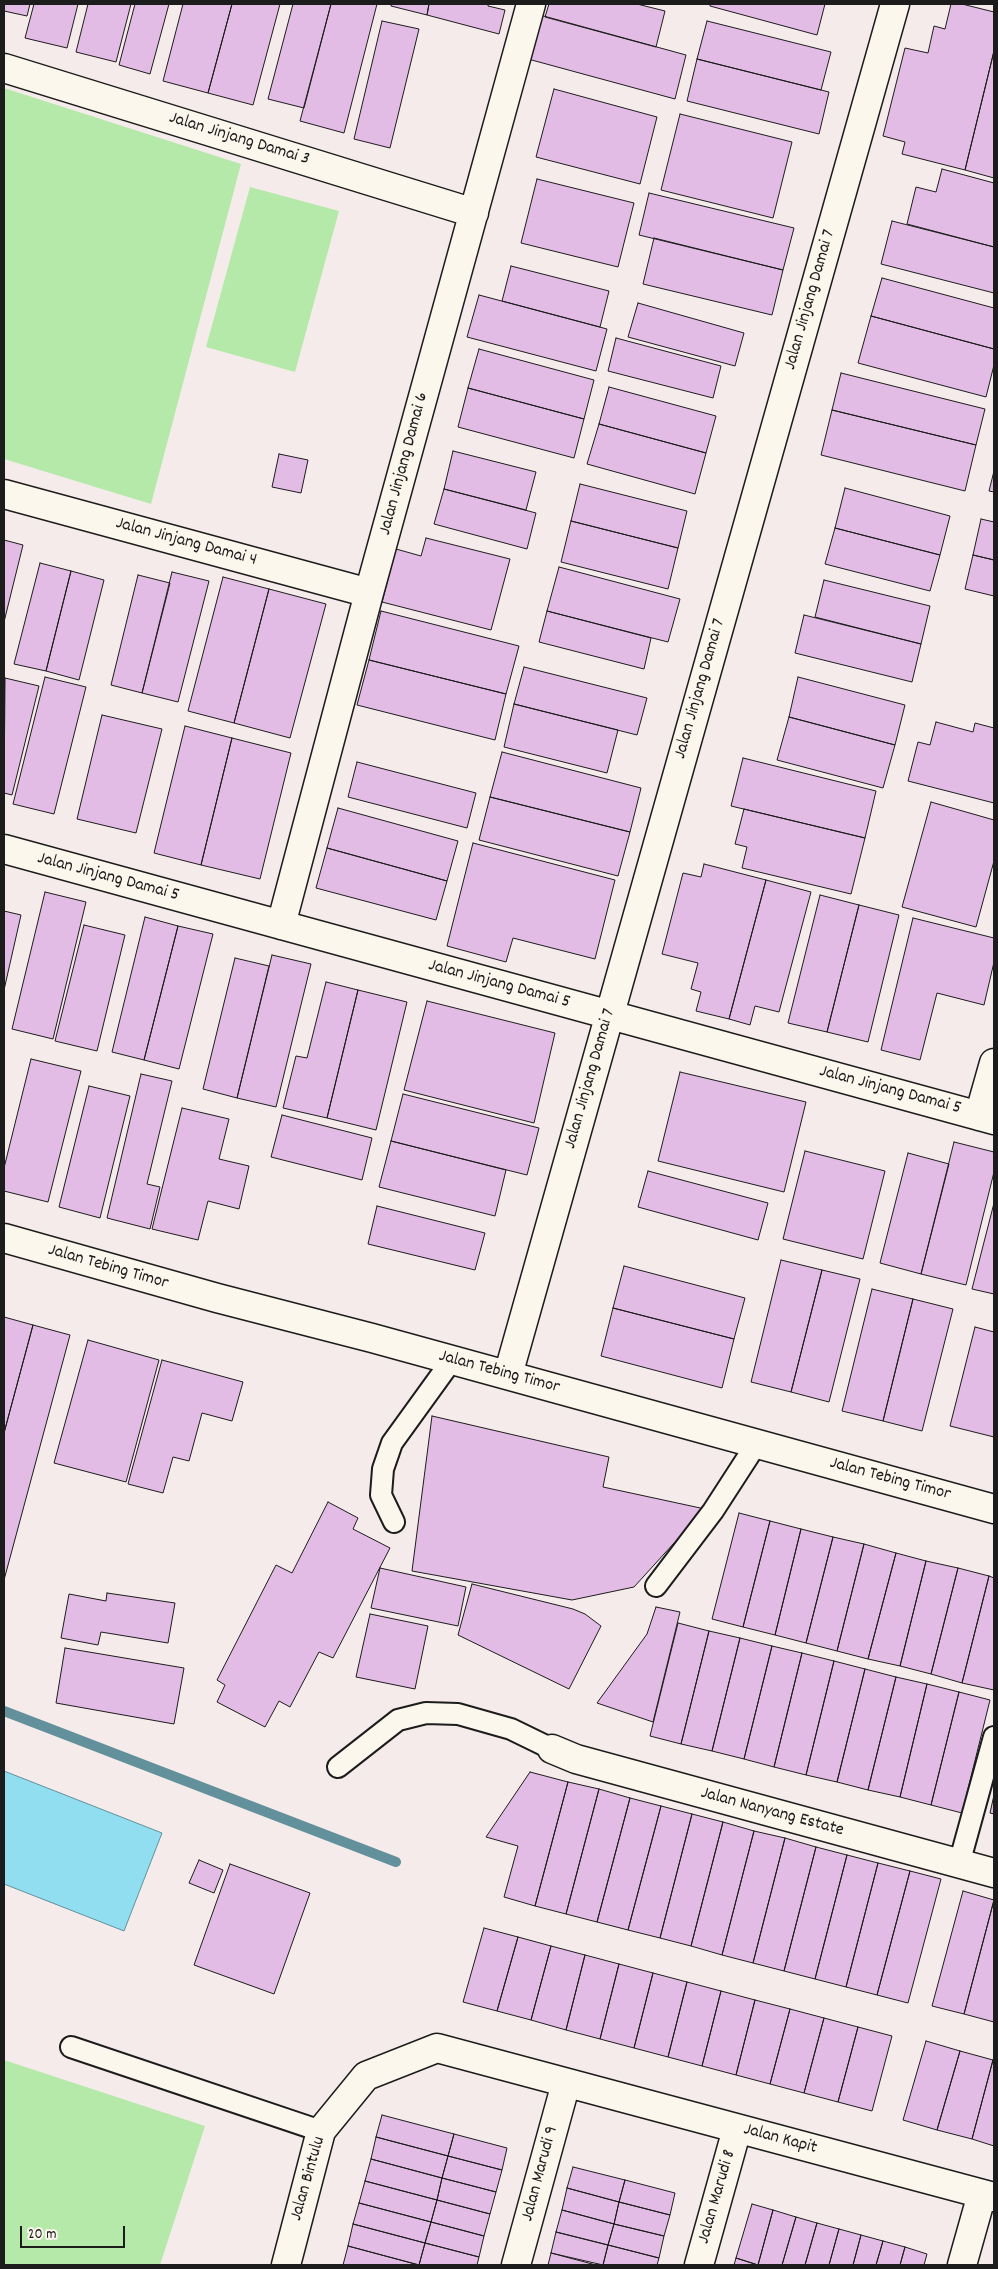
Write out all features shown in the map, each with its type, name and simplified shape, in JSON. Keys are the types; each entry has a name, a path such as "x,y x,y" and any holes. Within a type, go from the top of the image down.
{"street":[{"name":"Jalan Jinjang Damai 6","path":"281,925 369,593 531,4"},
{"name":"Jalan Jinjang Damai 7","path":"508,1375 895,4"},
{"name":"Jalan Jinjang Damai 3","path":"4,68 474,213"},
{"name":"Jalan Jinjang Damai 4","path":"4,494 369,593"},
{"name":"Jalan Jinjang Damai 5","path":"4,849 987,1118"},
{"path":"987,1118 994,1063"},
{"name":"Jalan Tebing Timor","path":"4,1238 211,1297 508,1375 994,1509"},
{"name":"Jalan Nanyang Estate","path":"552,1749 576,1759 994,1873"},
{"name":"Jalan Bintulu","path":"286,2265 321,2131 366,2076 437,2048 566,2083"},
{"name":"Jalan Kapit","path":"566,2083 988,2195"},
{"name":"Jalan Marudi 9","path":"516,2265 566,2083"},
{"name":"Jalan Marudi 8","path":"699,2265 737,2129"},
{"path":"962,2265 988,2195"}],"lane":[{"path":"394,1522 381,1496 383,1468 392,1443 452,1360"},
{"path":"656,1586 713,1511 757,1443"},
{"path":"338,1767 398,1720 426,1712 458,1714 511,1729 552,1749"},
{"path":"959,1864 994,1737"},
{"path":"71,2047 321,2131"}],"green space":[{"path":"4,88 241,164 151,504 4,459"},
{"path":"250,187 339,211 295,372 206,347"},
{"path":"4,2060 205,2126 160,2265 4,2265"}],"water":[{"path":"4,1771 162,1833 124,1931 4,1884"}],"building":[{"path":"4,4 30,4 27,16 4,11"},
{"path":"34,4 78,4 67,48 25,38"},
{"path":"88,4 131,4 116,62 76,52"},
{"path":"135,4 169,4 150,74 119,65"},
{"path":"183,4 232,4 208,93 163,81"},
{"path":"232,4 280,4 253,105 208,93"},
{"path":"293,4 331,4 304,108 268,99"},
{"path":"331,4 377,4 344,133 300,121"},
{"path":"391,4 429,4 427,15 391,6"},
{"path":"429,4 488,4 488,6 505,10 499,34 427,15"},
{"path":"549,4 637,4 665,11 656,47 545,17"},
{"path":"710,4 825,4 817,35 710,6"},
{"path":"951,4 962,4 994,12 994,51 965,170 902,154 905,142 883,136 905,48 928,53 934,26 945,29"},
{"path":"540,15 686,55 675,99 528,59"},
{"path":"382,21 419,29 390,148 354,139"},
{"path":"707,21 831,52 821,90 697,59"},
{"path":"994,51 994,178 965,170"},
{"path":"697,59 829,92 819,134 687,101"},
{"path":"554,89 657,117 640,184 536,157"},
{"path":"680,114 792,142 773,218 661,190"},
{"path":"942,169 994,183 994,247 907,224 916,187 936,192"},
{"path":"537,179 634,203 618,267 521,243"},
{"path":"649,193 794,228 783,270 639,235"},
{"path":"892,221 994,247 994,293 881,264"},
{"path":"654,238 783,270 772,315 643,284"},
{"path":"511,266 609,291 600,327 502,301"},
{"path":"882,278 994,308 994,349 871,316"},
{"path":"479,295 607,329 596,371 467,337"},
{"path":"638,303 744,333 735,366 628,337"},
{"path":"871,316 994,349 994,365 986,397 858,363"},
{"path":"616,338 721,366 713,398 608,371"},
{"path":"479,349 594,380 584,419 468,388"},
{"path":"841,373 985,409 976,445 832,410"},
{"path":"609,387 716,416 706,453 599,424"},
{"path":"468,388 584,419 574,458 458,427"},
{"path":"832,410 976,445 965,491 821,455"},
{"path":"599,424 706,453 695,494 587,464"},
{"path":"453,451 536,472 526,510 444,489"},
{"path":"279,454 308,460 301,493 272,487"},
{"path":"994,471 994,492 989,491"},
{"path":"580,484 687,511 678,548 571,521"},
{"path":"845,488 950,516 940,555 835,528"},
{"path":"444,489 536,513 527,549 434,524"},
{"path":"981,519 994,522 994,560 973,555"},
{"path":"571,521 678,548 668,589 561,562"},
{"path":"835,528 940,555 930,591 825,564"},
{"path":"426,538 510,559 491,630 382,602 396,549 421,556"},
{"path":"4,540 23,545 4,622"},
{"path":"973,555 994,560 994,596 965,589"},
{"path":"40,563 71,571 46,671 14,664"},
{"path":"559,567 680,599 668,642 547,611"},
{"path":"71,571 104,580 79,680 46,671"},
{"path":"172,572 209,581 178,702 142,693"},
{"path":"138,575 170,583 142,693 111,685"},
{"path":"223,577 269,589 234,723 188,711"},
{"path":"824,580 930,606 921,644 815,617"},
{"path":"269,589 326,604 290,738 234,723"},
{"path":"381,611 519,646 506,694 369,660"},
{"path":"547,611 651,638 644,669 539,642"},
{"path":"804,615 921,644 912,682 795,653"},
{"path":"369,660 506,694 495,740 357,705"},
{"path":"524,667 647,698 637,735 514,704"},
{"path":"45,677 86,687 54,814 13,804"},
{"path":"798,677 905,705 895,745 789,717"},
{"path":"5,678 39,686 12,795 4,793"},
{"path":"514,704 618,730 607,773 504,747"},
{"path":"102,715 162,729 136,833 77,819"},
{"path":"789,717 895,745 883,788 777,760"},
{"path":"936,722 973,732 975,723 994,728 994,803 908,781 918,742 930,745"},
{"path":"185,726 232,738 201,865 154,853"},
{"path":"232,738 291,753 260,879 201,865"},
{"path":"502,752 641,788 630,832 490,797"},
{"path":"743,758 876,791 865,838 731,806"},
{"path":"357,762 476,793 467,828 348,797"},
{"path":"490,797 630,832 618,876 479,840"},
{"path":"931,802 994,820 994,861 976,927 902,907"},
{"path":"338,808 458,841 447,881 327,848"},
{"path":"744,809 865,838 851,894 742,868 747,847 735,844"},
{"path":"473,843 615,880 595,959 513,938 506,962 447,946"},
{"path":"327,848 447,881 436,920 316,888"},
{"path":"704,864 766,880 729,1019 696,1011 701,992 691,989 698,963 662,954 683,873 701,877"},
{"path":"766,880 811,892 779,1012 755,1006 750,1025 729,1019"},
{"path":"45,892 86,902 53,1039 12,1029"},
{"path":"820,895 859,905 827,1032 788,1023"},
{"path":"859,905 899,915 868,1042 827,1032"},
{"path":"4,911 21,915 4,990"},
{"path":"145,917 178,926 144,1060 112,1052"},
{"path":"913,918 994,938 994,962 984,1005 937,993 920,1060 881,1050"},
{"path":"84,925 125,935 97,1051 55,1041"},
{"path":"178,926 213,934 179,1069 144,1060"},
{"path":"272,955 311,964 276,1107 237,1098"},
{"path":"235,958 269,966 237,1098 203,1089"},
{"path":"326,982 358,990 327,1118 283,1108 296,1056 307,1058"},
{"path":"358,990 407,1002 376,1130 327,1118"},
{"path":"427,1001 555,1033 534,1123 404,1090"},
{"path":"31,1059 81,1071 48,1202 4,1191 4,1168"},
{"path":"680,1072 806,1102 784,1192 658,1161"},
{"path":"141,1074 172,1081 147,1184 160,1187 150,1229 107,1218"},
{"path":"89,1086 130,1096 100,1218 59,1207"},
{"path":"403,1094 539,1128 527,1175 391,1141"},
{"path":"182,1108 229,1119 219,1159 249,1166 239,1209 208,1201 198,1240 152,1229"},
{"path":"282,1115 372,1138 362,1180 271,1157"},
{"path":"391,1141 506,1170 495,1216 379,1187"},
{"path":"954,1142 994,1152 994,1172 966,1285 921,1274"},
{"path":"805,1151 885,1171 863,1259 783,1239"},
{"path":"908,1153 949,1164 921,1274 880,1263"},
{"path":"648,1171 768,1203 758,1240 638,1207"},
{"path":"994,1203 994,1294 972,1289"},
{"path":"377,1206 485,1233 475,1270 368,1244"},
{"path":"781,1260 822,1270 791,1392 751,1382"},
{"path":"624,1266 745,1298 734,1339 613,1308"},
{"path":"822,1270 860,1279 829,1402 791,1392"},
{"path":"872,1289 913,1299 883,1421 842,1411"},
{"path":"913,1299 953,1309 922,1431 883,1421"},
{"path":"613,1308 734,1339 722,1388 601,1356"},
{"path":"4,1317 33,1325 4,1433"},
{"path":"33,1325 70,1335 4,1580 4,1433"},
{"path":"975,1327 994,1332 994,1437 950,1426"},
{"path":"88,1340 159,1360 126,1482 54,1463"},
{"path":"162,1360 243,1382 232,1421 202,1413 189,1461 173,1457 163,1493 128,1484"},
{"path":"432,1416 609,1457 603,1487 705,1509 634,1587 572,1600 412,1571"},
{"path":"328,1502 358,1518 353,1529 390,1548 333,1658 319,1652 290,1707 279,1701 265,1727 217,1702 225,1685 217,1680 276,1565 292,1573"},
{"path":"739,1513 770,1521 743,1627 712,1619"},
{"path":"770,1521 801,1529 775,1635 743,1627"},
{"path":"801,1529 833,1537 806,1643 775,1635"},
{"path":"833,1537 864,1544 837,1651 806,1643"},
{"path":"864,1544 896,1553 868,1659 837,1651"},
{"path":"896,1553 926,1561 900,1666 868,1659"},
{"path":"926,1561 958,1568 931,1674 900,1666"},
{"path":"380,1568 466,1587 458,1626 371,1608"},
{"path":"958,1568 989,1576 962,1683 931,1674"},
{"path":"989,1576 994,1578 994,1690 962,1683"},
{"path":"472,1584 573,1609 585,1614 601,1626 569,1689 458,1635"},
{"path":"107,1593 175,1603 168,1643 101,1632 98,1645 61,1638 69,1594 106,1601"},
{"path":"656,1607 680,1612 653,1722 597,1703 647,1634"},
{"path":"370,1614 428,1626 415,1689 356,1677"},
{"path":"678,1623 709,1631 681,1744 650,1736"},
{"path":"709,1631 740,1638 712,1751 681,1744"},
{"path":"740,1638 772,1646 744,1759 712,1751"},
{"path":"772,1646 802,1653 774,1767 744,1759"},
{"path":"65,1648 184,1668 174,1724 56,1703"},
{"path":"802,1653 834,1661 806,1775 774,1767"},
{"path":"834,1661 865,1669 837,1782 806,1775"},
{"path":"865,1669 896,1677 868,1790 837,1782"},
{"path":"896,1677 927,1684 900,1797 868,1790"},
{"path":"927,1684 959,1692 931,1805 900,1797"},
{"path":"959,1692 990,1700 962,1813 931,1805"},
{"path":"530,1772 568,1782 535,1906 504,1897 518,1846 486,1837"},
{"path":"568,1782 599,1789 566,1914 535,1906"},
{"path":"599,1789 630,1798 597,1922 566,1914"},
{"path":"994,1795 994,1814 990,1813"},
{"path":"630,1798 661,1806 628,1930 597,1922"},
{"path":"661,1806 692,1814 660,1938 628,1930"},
{"path":"692,1814 723,1822 691,1946 660,1938"},
{"path":"723,1822 754,1831 722,1955 691,1946"},
{"path":"754,1831 785,1838 753,1963 722,1955"},
{"path":"785,1838 816,1847 784,1971 753,1963"},
{"path":"816,1847 847,1855 815,1979 784,1971"},
{"path":"847,1855 878,1863 846,1987 815,1979"},
{"path":"199,1860 223,1870 214,1893 189,1883"},
{"path":"878,1863 910,1871 877,1995 846,1987"},
{"path":"230,1864 310,1893 274,1994 194,1965"},
{"path":"910,1871 941,1879 908,2003 877,1995"},
{"path":"963,1891 994,1900 964,2014 932,2006"},
{"path":"994,1900 994,2022 964,2014"},
{"path":"484,1928 518,1937 497,2011 463,2002"},
{"path":"518,1937 551,1946 531,2020 497,2011"},
{"path":"551,1946 585,1955 566,2030 531,2020"},
{"path":"585,1955 619,1964 600,2039 566,2030"},
{"path":"619,1964 653,1973 634,2048 600,2039"},
{"path":"653,1973 687,1982 668,2057 634,2048"},
{"path":"687,1982 721,1991 702,2066 668,2057"},
{"path":"721,1991 755,2000 736,2075 702,2066"},
{"path":"755,2000 790,2009 770,2084 736,2075"},
{"path":"790,2009 824,2018 804,2093 770,2084"},
{"path":"824,2018 858,2027 838,2102 804,2093"},
{"path":"858,2027 892,2036 872,2111 838,2102"},
{"path":"926,2041 960,2051 937,2130 903,2120"},
{"path":"960,2051 993,2060 972,2139 937,2130"},
{"path":"994,2061 994,2146 972,2139"},
{"path":"382,2115 454,2134 448,2156 376,2137"},
{"path":"454,2134 507,2148 502,2170 448,2156"},
{"path":"376,2137 448,2156 442,2178 371,2159"},
{"path":"448,2156 502,2170 496,2192 442,2178"},
{"path":"371,2159 442,2178 437,2200 365,2181"},
{"path":"573,2167 625,2180 619,2202 567,2188"},
{"path":"442,2178 496,2192 490,2214 437,2200"},
{"path":"625,2180 675,2193 670,2215 619,2202"},
{"path":"365,2181 437,2200 431,2222 359,2203"},
{"path":"567,2188 619,2202 614,2224 562,2210"},
{"path":"437,2200 490,2214 484,2236 431,2222"},
{"path":"619,2202 670,2215 664,2236 614,2224"},
{"path":"359,2203 431,2222 425,2243 353,2224"},
{"path":"752,2204 773,2210 758,2265 736,2258"},
{"path":"562,2210 614,2224 608,2245 556,2232"},
{"path":"773,2210 796,2217 782,2265 758,2265"},
{"path":"796,2217 817,2223 805,2265 782,2265"},
{"path":"431,2222 484,2236 479,2257 425,2243"},
{"path":"817,2223 839,2229 829,2265 805,2265"},
{"path":"353,2224 425,2243 419,2265 348,2246"},
{"path":"614,2224 664,2236 659,2258 608,2245"},
{"path":"839,2229 861,2235 853,2265 829,2265"},
{"path":"556,2232 608,2245 603,2265 551,2253"},
{"path":"861,2235 883,2241 876,2265 853,2265"},
{"path":"883,2241 905,2247 900,2265 876,2265"},
{"path":"425,2243 479,2257 477,2265 419,2265"},
{"path":"608,2245 659,2258 657,2265 603,2265"},
{"path":"348,2246 419,2265 343,2265"},
{"path":"905,2247 927,2254 924,2265 900,2265"},
{"path":"551,2253 596,2265 548,2265"},
{"path":"736,2258 758,2265 734,2265"}],"waterway":[{"path":"4,1711 396,1862"}]}
